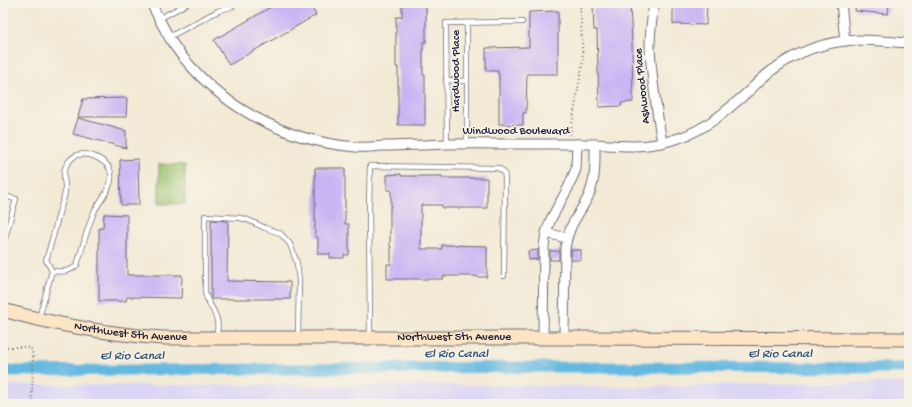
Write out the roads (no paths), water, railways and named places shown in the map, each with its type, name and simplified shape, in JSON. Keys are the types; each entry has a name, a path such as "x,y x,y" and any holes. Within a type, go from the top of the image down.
{"street":[{"name":"Windwood Boulevard","path":"151,3 169,36 190,65 206,82 245,112 288,133 336,145 360,147 447,144 595,144 645,146 662,143 691,134 721,116 770,72 790,59 817,47 845,41 869,40 909,42"},
{"name":"Ashwood Place","path":"654,3 650,45 651,69 662,143"},
{"path":"841,3 845,41"},
{"path":"543,338 544,246 546,233 551,219 568,188 576,169 572,144"},
{"path":"564,338 564,258 567,238 570,228 588,197 591,187 595,166 595,144"},
{"path":"546,233 567,238"},
{"name":"Northwest 5th Avenue","path":"3,310 64,326 130,336 163,338 909,339"}],"lane":[{"path":"159,19 188,3"},
{"path":"169,36 218,11 233,6 235,3"},
{"path":"447,144 446,23 522,22"},
{"name":"Hardwood Place","path":"467,23 467,144"},
{"path":"3,69 3,106"},
{"path":"446,80 467,81"},
{"path":"38,319 52,271 46,260 65,193 65,169 73,157 78,155 93,156 106,164 111,174 111,182 90,221 77,265 68,271 52,271"},
{"path":"370,338 370,166 498,168 503,170 506,182 504,276"},
{"path":"3,196 16,199 3,245"},
{"path":"217,338 218,322 206,299 205,292 205,216 241,218 248,220 280,233 290,244 297,263 299,280 298,338"}],"waterway":[{"name":"El Rio Canal","path":"3,371 562,367 909,368"}]}
